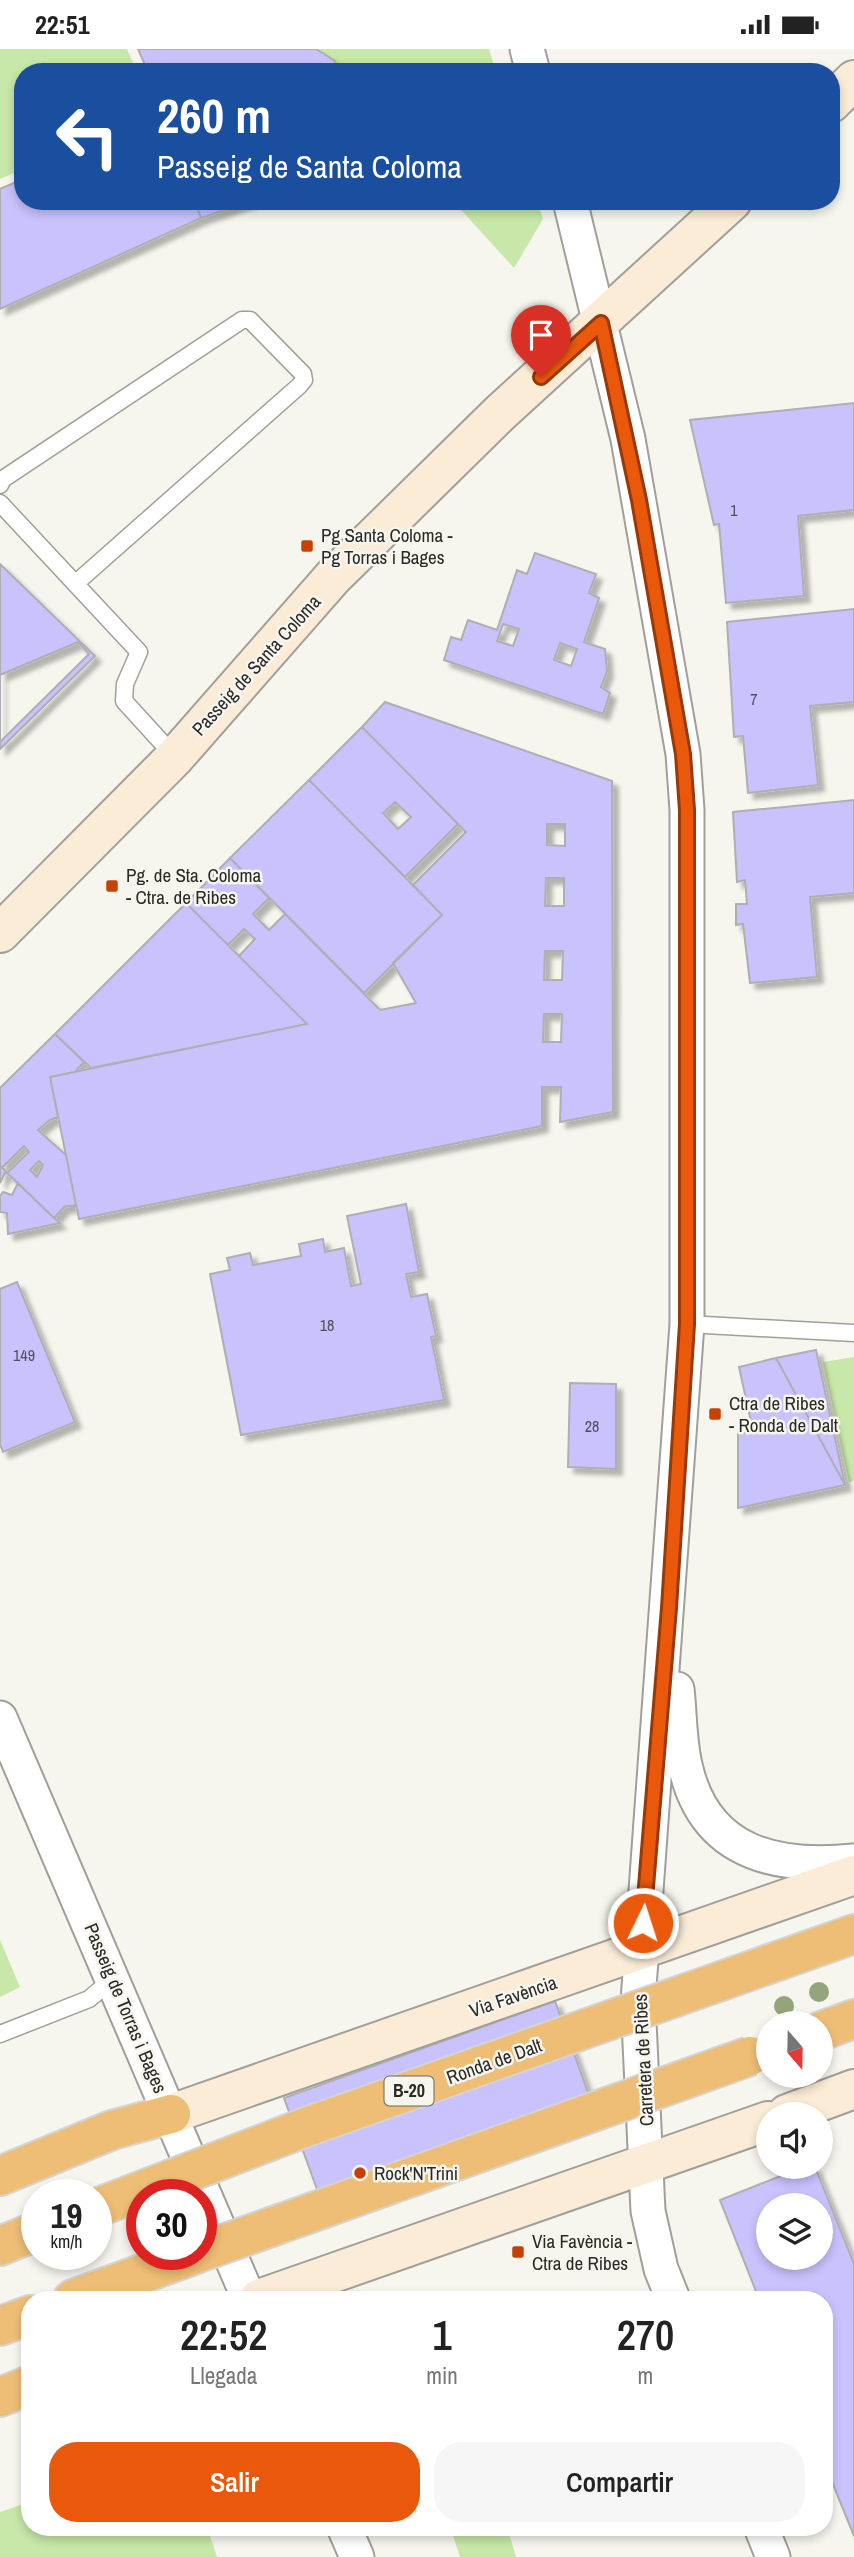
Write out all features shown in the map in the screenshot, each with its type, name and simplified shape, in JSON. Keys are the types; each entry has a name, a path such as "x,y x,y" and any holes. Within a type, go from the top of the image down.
{"highway":[{"name":"Ronda de Dalt","path":"112,2202 309,2126 854,1934"},
{"path":"833,2027 854,2019"},
{"path":"217,2246 756,2053"},
{"path":"0,2176 112,2130 171,2114"},
{"path":"0,2246 21,2237"},
{"path":"95,2291 152,2270"},
{"path":"0,2326 21,2318"},
{"path":"0,2397 21,2389"}],"street":[{"path":"840,94 854,80"},
{"name":"Carretera de Ribes","path":"572,210 628,439 683,754 687,810 687,1324 669,1608 638,2001 648,2164 648,2211 661,2269 670,2291"},
{"name":"Passeig de Santa Coloma","path":"0,933 175,757 333,577 500,413 722,210"},
{"name":"Carretera de Ribes","path":"669,1608 685,1767 697,1802 718,1832 740,1846 770,1857 807,1863 854,1861"},
{"name":"Passeig de Torras i Bages","path":"0,1718 114,1978 246,2291"},
{"name":"Via Favència","path":"171,2114 854,1875"},
{"path":"819,2102 854,2089"},
{"path":"282,2291 756,2125"},
{"path":"349,2536 357,2557"},
{"path":"765,2536 773,2557"}],"lane":[{"path":"0,485 3,479 242,320 250,320 303,374 304,380 299,386 76,583"},
{"path":"0,503 139,652 125,684 124,701 175,757"},
{"path":"687,1324 854,1333"},
{"path":"0,2034 89,1999 114,1978"}],"green space":[{"path":"0,49 127,49 133,63 14,63 14,173 0,179"},
{"path":"314,49 489,49 493,63 327,63"},
{"path":"461,210 540,210 543,219 514,268"},
{"path":"854,1357 854,1481 849,1482 823,1362"},
{"path":"0,1940 20,1987 0,1997"},
{"path":"21,2505 21,2536 210,2536 217,2557 0,2557 0,2512"},
{"path":"453,2536 510,2536 516,2557 460,2557"}],"building":[{"path":"138,49 316,49 335,61 335,63 144,63"},
{"path":"14,183 14,210 198,210 201,218 0,309 0,189"},
{"path":"198,210 225,210 201,218"},
{"path":"854,403 854,510 798,516 804,596 726,603 719,524 714,525 690,420"},
{"path":"535,553 596,574 589,593 599,598 584,642 605,649 607,671 601,687 610,693 603,714 444,660 451,637 461,640 468,620 497,630 517,570 527,574","holes":["503,624 519,629 513,646 497,641","560,643 577,649 571,666 554,660"]},
{"path":"0,564 95,656 0,749"},
{"path":"854,609 854,702 810,706 818,785 748,793 743,736 734,737 727,622"},
{"path":"78,642 89,654 0,742 0,675"},
{"path":"385,702 612,781 613,1112 560,1122 561,1087 542,1087 542,1126 79,1219 50,1077 307,1024 239,956 255,939 244,929 228,945 186,903 230,858 269,898 253,914 269,930 285,914 380,1010 416,1003 393,963 442,915 413,885 466,832 362,727","holes":["547,824 565,824 565,846 547,845","546,878 564,878 564,906 545,906","545,951 563,951 562,980 544,980","544,1014 562,1014 561,1042 543,1042"]},
{"path":"362,727 458,824 405,877 309,780","holes":["395,802 411,817 398,829 383,813"]},
{"path":"309,780 442,915 364,993 230,858"},
{"path":"854,800 854,893 810,897 817,977 750,983 743,924 736,925 736,904 747,904 745,880 737,882 733,812"},
{"path":"186,903 307,1024 91,1068 55,1034"},
{"path":"55,1034 84,1062 75,1072 50,1077 58,1117 38,1130 66,1155 76,1205 64,1207 54,1218 7,1173 29,1152 24,1146 2,1168 0,1166 0,1088","holes":["39,1161 43,1165 37,1177 30,1170"]},
{"path":"0,1166 6,1171 0,1183"},
{"path":"18,1183 60,1223 8,1234 7,1213 0,1212 0,1196 3,1192 12,1195"},
{"path":"406,1204 419,1272 406,1274 411,1297 427,1294 436,1336 431,1337 444,1400 241,1435 210,1274 230,1270 227,1258 250,1253 253,1265 301,1256 299,1244 323,1239 325,1252 344,1248 351,1286 361,1284 347,1216"},
{"path":"17,1282 75,1422 3,1452 0,1444 0,1289"},
{"path":"816,1350 845,1485 776,1358"},
{"path":"776,1358 845,1485 738,1508 738,1434 753,1431 739,1367"},
{"path":"570,1383 616,1384 616,1469 568,1467"},
{"path":"555,2001 594,2109 323,2206 284,2098"},
{"path":"773,2179 820,2179 825,2193 756,2193 756,2270 833,2270 833,2212 854,2264 854,2536 833,2484 833,2291 756,2291 720,2200"}],"place":[{"name":"Pg Santa Coloma - Pg Torras i Bages","path":"307,546"},
{"name":"Pg. de Sta. Coloma - Ctra. de Ribes","path":"112,886"},
{"name":"Ctra de Ribes - Ronda de Dalt","path":"715,1414"},
{"name":"Rock'N'Trini","path":"360,2173"},
{"name":"Via Favència - Ctra de Ribes","path":"518,2252"}],"route":[{"path":"541,377 601,323 639,500 683,754 687,810 687,1324 669,1608 643,1923"}]}
